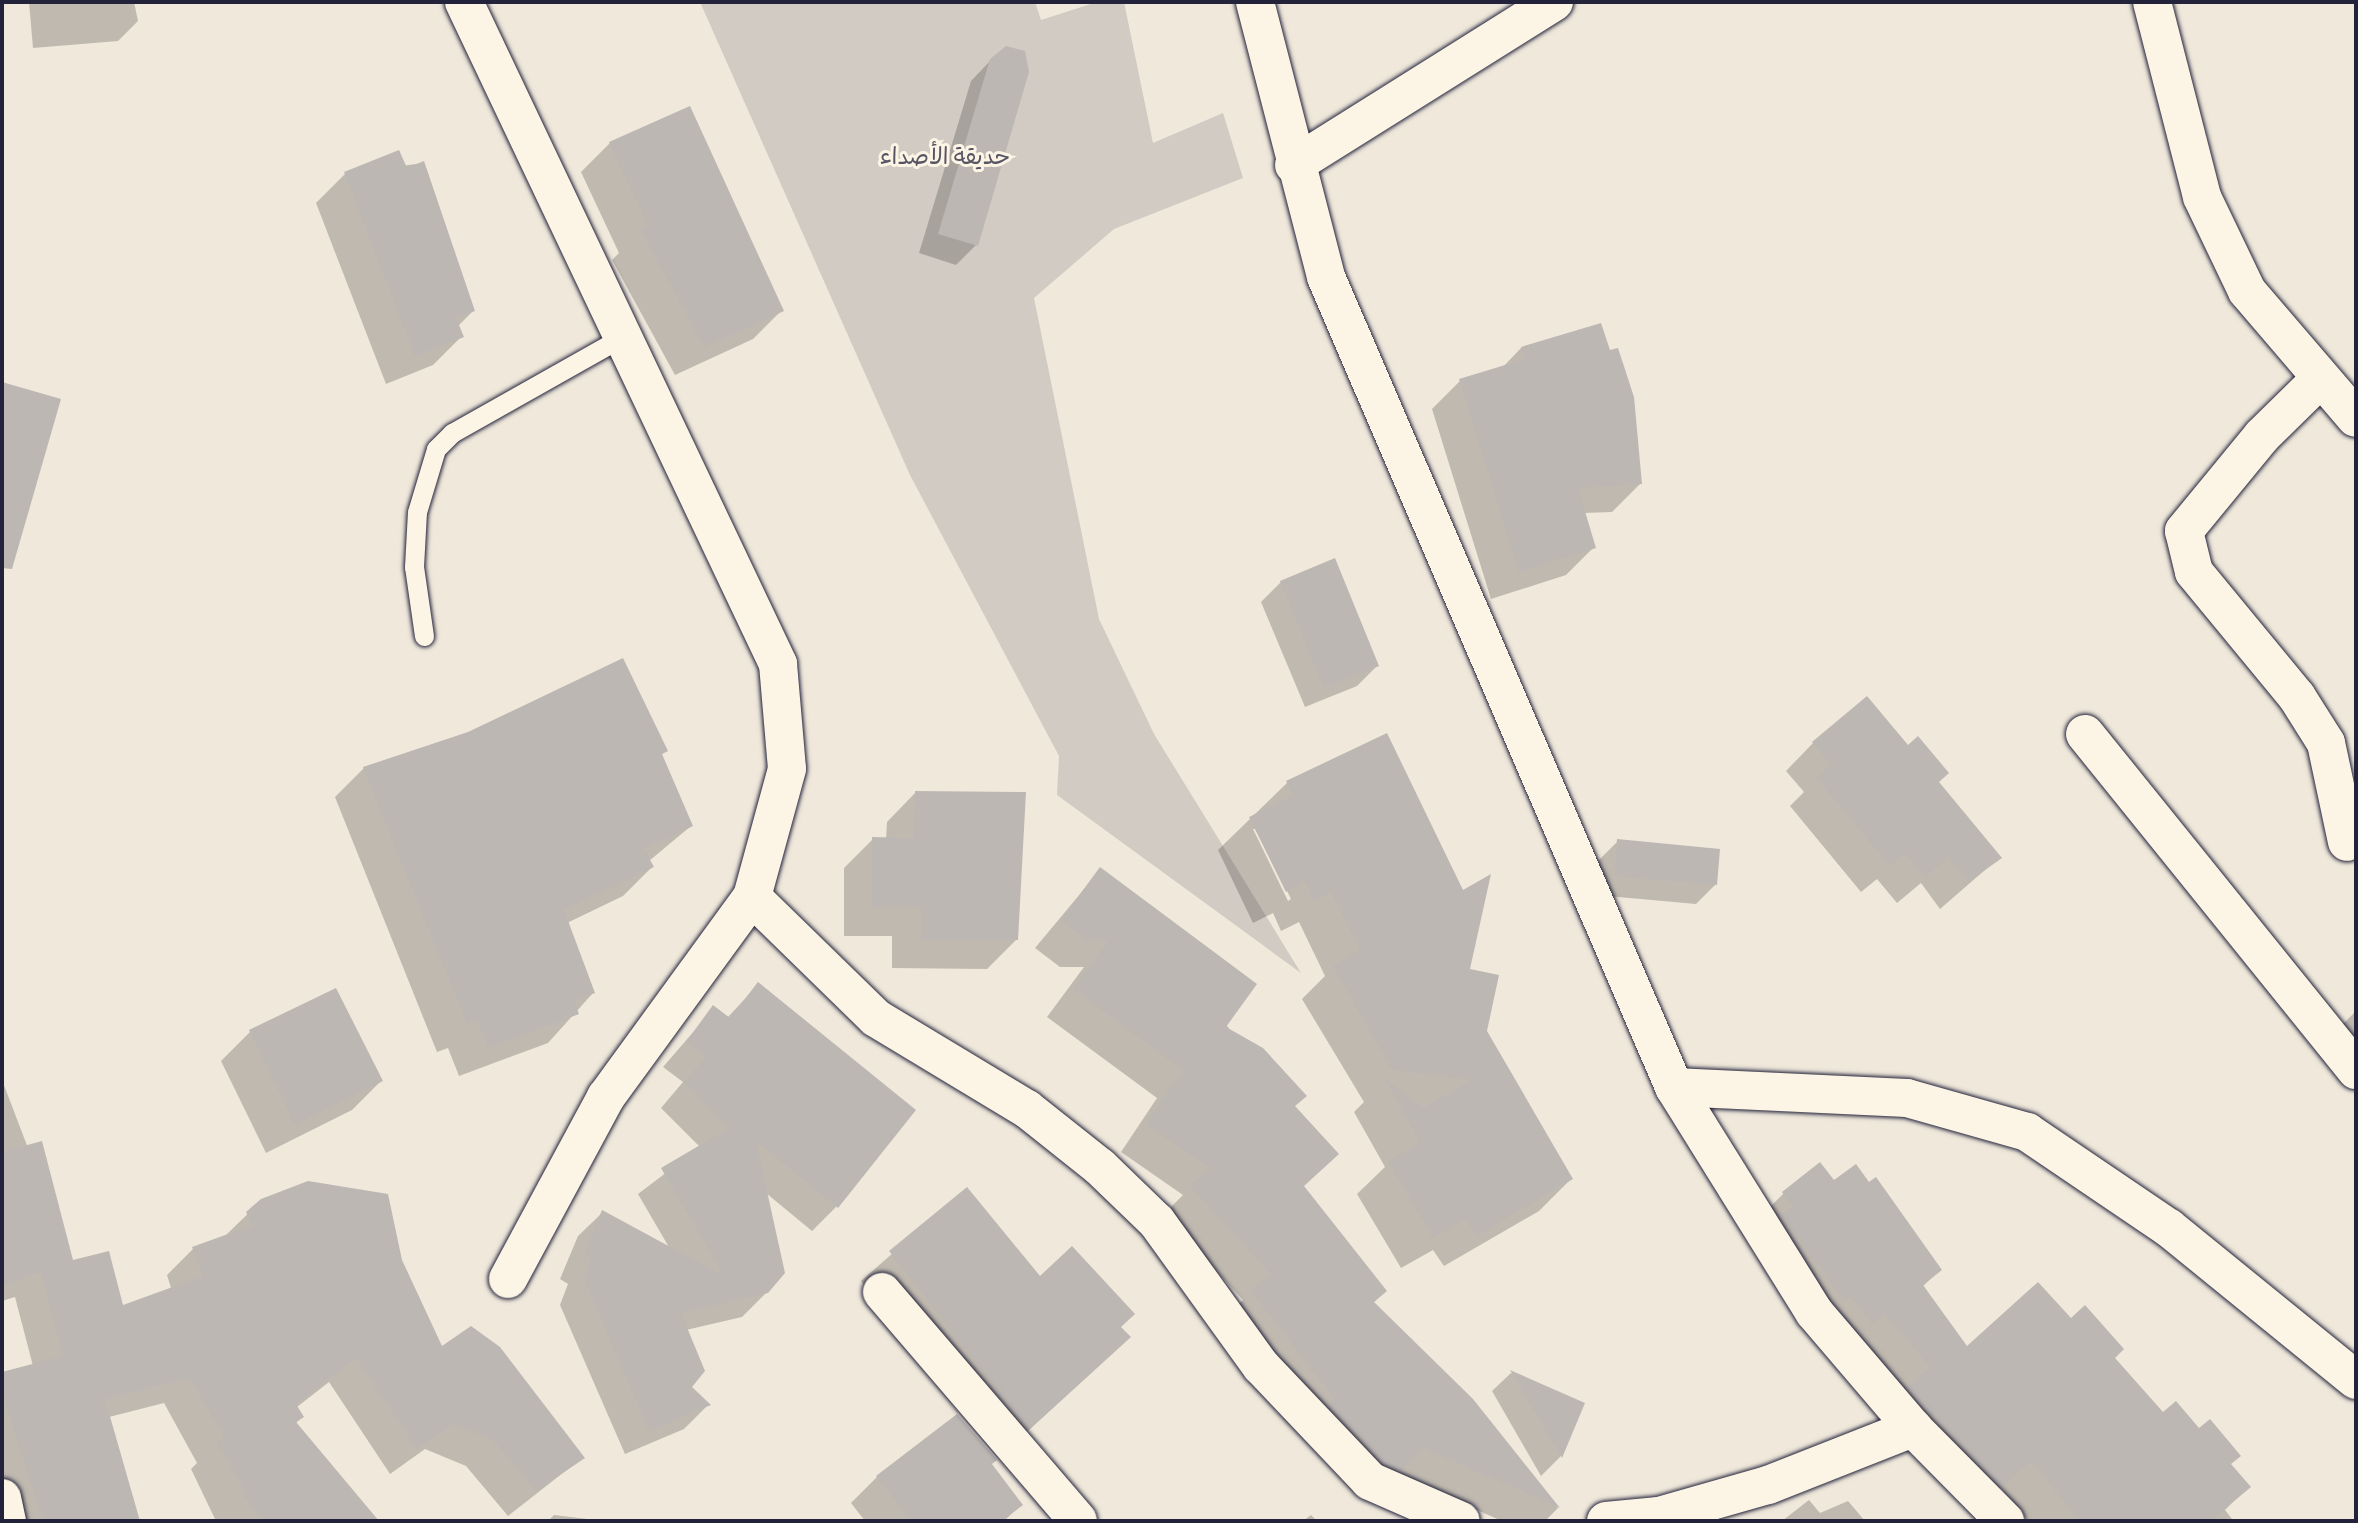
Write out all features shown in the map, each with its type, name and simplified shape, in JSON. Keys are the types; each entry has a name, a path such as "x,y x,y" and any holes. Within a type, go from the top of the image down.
{"street":[{"path":"464,2 778,664 787,769 752,897 606,1097 508,1279"},
{"path":"1255,2 1294,165 1326,277 1364,376 1674,1087 1814,1312 1913,1429 2005,1521"},
{"path":"1294,165 1554,2"},
{"path":"2152,2 2202,197 2247,291 2319,380 2356,418"},
{"path":"2319,380 2262,436 2184,530 2194,572 2341,746 2347,842"},
{"path":"2085,734 2356,1070"},
{"path":"752,897 876,1018 1027,1109 1100,1167 1157,1223 1261,1366 1370,1481 1461,1521"},
{"path":"1674,1087 1907,1098 2027,1132 2158,1220 2356,1380"},
{"path":"882,1292 1078,1521"},
{"path":"1606,1521 1659,1516 1768,1485 1913,1429"},
{"path":"2,1498 7,1521"}],"lane":[{"path":"424,636 414,567 416,512 436,449 452,433 624,337"}],"green space":[{"name":"حديقة الأصداء","path":"700,2 1035,2 1041,20 1097,2 1124,2 1153,143 1223,113 1243,178 1114,229 1034,298 1099,619 1154,734 1301,973 1057,795 1059,756 910,475"}],"building":[{"path":"1006,46 1025,51 1029,72 978,246 938,234 990,59"},
{"path":"690,106 784,311 704,347 640,229 648,226 609,142"},
{"path":"399,150 407,168 424,161 475,311 456,318 464,337 415,356 344,172"},
{"path":"1601,323 1610,350 1618,348 1634,397 1642,484 1578,488 1596,548 1519,572 1459,379 1525,359 1521,347"},
{"path":"2,382 61,399 12,569 2,568"},
{"path":"1335,558 1379,666 1324,688 1280,581"},
{"path":"623,658 668,751 662,754 693,826 644,849 654,867 564,910 595,993 574,1001 579,1014 488,1048 477,1020 467,1024 363,767 468,732"},
{"path":"1867,696 1908,745 1918,736 1949,773 1939,782 2002,858 1968,882 1949,857 1925,877 1905,853 1890,866 1816,778 1831,765 1812,742"},
{"path":"1387,733 1463,890 1491,874 1470,969 1499,975 1487,1031 1573,1179 1476,1236 1466,1219 1433,1238 1388,1161 1420,1143 1385,1079 1424,1108 1471,1080 1392,1070 1333,966 1360,950 1331,892 1313,900 1305,882 1286,892 1249,817 1293,795 1286,781"},
{"path":"915,791 1026,792 1018,940 921,940 921,907 872,907 872,837 914,838"},
{"path":"1617,839 1720,849 1717,885 1615,876"},
{"path":"1100,867 1257,984 1226,1027 1263,1048 1307,1096 1295,1106 1339,1154 1304,1186 1387,1291 1374,1302 1473,1399 1560,1508 1423,1448 1401,1471 1383,1463 1328,1405 1334,1398 1250,1290 1270,1274 1190,1186 1210,1168 1146,1124 1183,1070 1073,989 1108,941 1087,941 1061,920"},
{"path":"758,982 916,1110 838,1208 756,1141 785,1273 768,1293 681,1313 705,1371 692,1387 711,1405 649,1431 584,1279 591,1259 584,1255 602,1210 724,1276 661,1168 729,1128 684,1082 706,1057 686,1042 713,1005 730,1018"},
{"path":"336,988 383,1081 295,1125 249,1030"},
{"path":"42,1141 73,1260 109,1251 123,1305 203,1276 192,1247 253,1225 246,1212 261,1199 308,1181 388,1194 402,1260 442,1346 471,1326 500,1347 585,1458 536,1491 493,1440 453,1424 417,1449 356,1358 296,1404 304,1417 296,1422 379,1521 264,1521 241,1494 245,1491 216,1442 224,1437 190,1378 105,1399 140,1521 43,1521 2,1392 2,1372 63,1356 41,1272 2,1286 2,1152"},
{"path":"1820,1162 1834,1180 1856,1164 1869,1182 1876,1177 1942,1270 1923,1285 1967,1346 2038,1282 2071,1318 2085,1305 2124,1349 2115,1358 2163,1412 2176,1401 2199,1428 2210,1419 2241,1456 2231,1464 2251,1487 2210,1521 2080,1521 2031,1461 2002,1487 1907,1387 1930,1367 1885,1314 1872,1324 1851,1297 1844,1301 1782,1215 1793,1207 1782,1192"},
{"path":"967,1187 1040,1276 1072,1246 1135,1314 1121,1327 1131,1337 1029,1430 889,1251"},
{"path":"1510,1370 1585,1403 1562,1458"},
{"path":"957,1414 997,1460 992,1464 1023,1505 1002,1521 911,1521 876,1476"}]}
